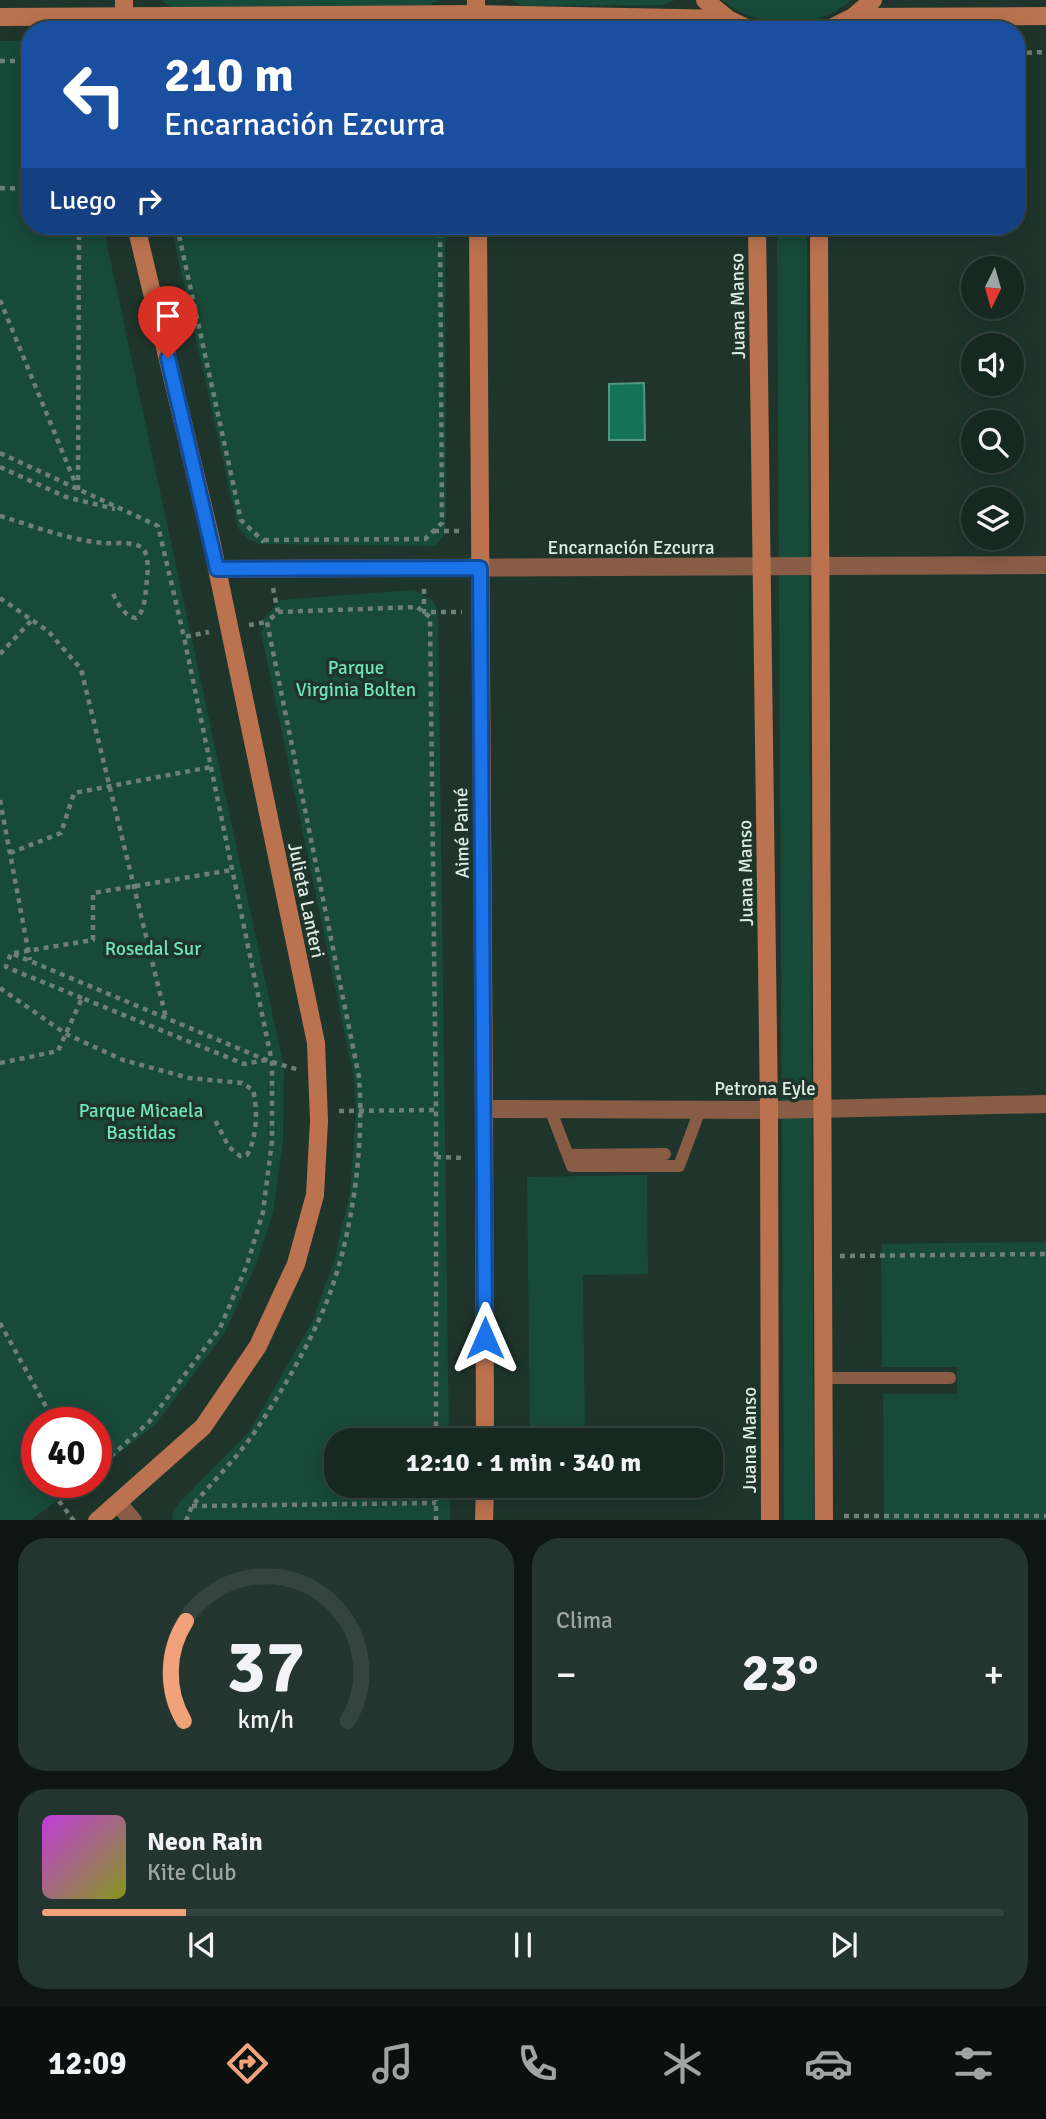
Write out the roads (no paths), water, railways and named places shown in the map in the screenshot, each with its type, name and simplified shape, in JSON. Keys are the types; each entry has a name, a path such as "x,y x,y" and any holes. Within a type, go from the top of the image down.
{"street":[{"path":"705,0 732,21"},
{"path":"845,21 873,0"},
{"path":"0,17 476,15 728,19"},
{"path":"853,17 1046,16"},
{"name":"Julieta Lanteri","path":"98,1520 203,1427 258,1346 296,1264 315,1195 318,1111 316,1043 217,569 138,235"},
{"name":"Aimé Painé","path":"478,235 485,1428"},
{"name":"Juana Manso","path":"757,235 769,1110 770,1520"},
{"path":"819,235 824,1518"},
{"name":"Encarnación Ezcurra","path":"217,569 1046,565"},
{"name":"Petrona Eyle","path":"485,1109 769,1110 1046,1104"},
{"path":"485,1498 485,1520"},
{"path":"118,1503 132,1520"}],"lane":[{"path":"550,1109 572,1166 679,1166 700,1110"},
{"path":"568,1154 665,1154"},
{"path":"823,1378 950,1378"}],"park label":[{"name":"Parque Virginia Bolten","path":"356,678"},
{"name":"Rosedal Sur","path":"153,948"},
{"name":"Parque Micaela Bastidas","path":"141,1121"}]}
